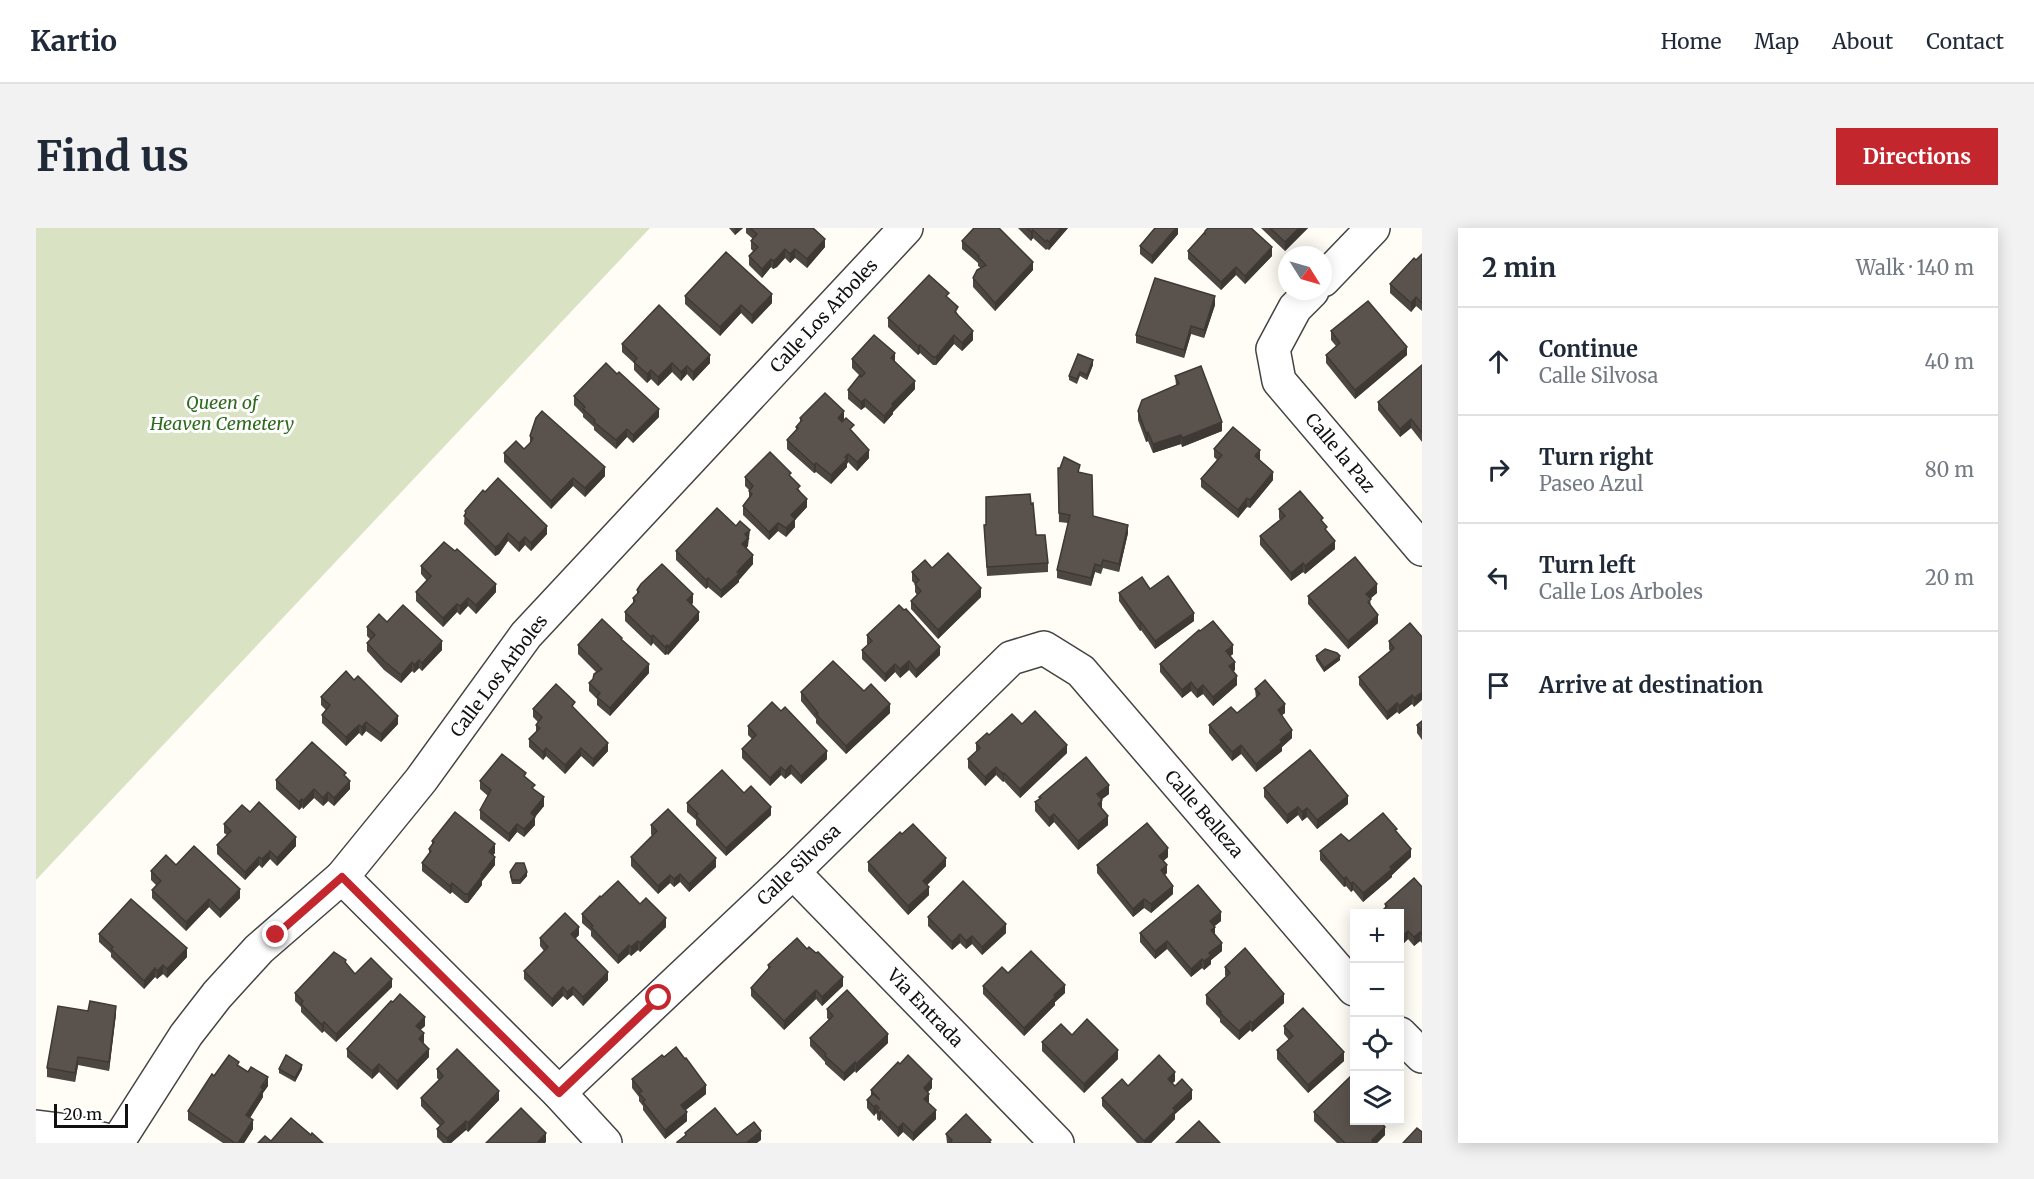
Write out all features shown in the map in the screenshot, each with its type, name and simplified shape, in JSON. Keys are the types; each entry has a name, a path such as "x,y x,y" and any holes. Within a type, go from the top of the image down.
{"street":[{"name":"Calle Los Arboles","path":"117,1143 186,1035 217,995 259,949 342,877 421,780 526,635 906,228"},
{"path":"1332,271 1373,228"},
{"name":"Calle la Paz","path":"1303,300 1295,308 1273,350 1279,381 1422,549"},
{"name":"Calle Silvosa","path":"559,1093 793,872 1011,658 1044,648"},
{"name":"Calle Belleza","path":"1044,648 1081,671 1350,984"},
{"name":"Via Entrada","path":"793,872 1057,1143"},
{"path":"342,877 559,1093 605,1143"},
{"path":"1404,1038 1422,1056"},
{"path":"36,1127 68,1131 117,1143"}],"green space":[{"name":"Queen of Heaven Cemetery","path":"36,228 650,228 36,880"}],"building":[{"path":"750,228 813,228 825,239 807,259 795,249 790,254 785,249 762,269 749,256 758,247 751,241 757,234"},
{"path":"974,228 999,228 1033,262 995,303 973,278 977,270 986,265 962,241"},
{"path":"1027,228 1061,228 1049,242 1047,240 1046,242 1033,230 1031,232"},
{"path":"1155,228 1176,228 1152,256 1140,246"},
{"path":"1208,228 1251,228 1272,247 1245,276 1236,267 1221,282 1188,251"},
{"path":"1270,228 1299,228 1285,242"},
{"path":"726,252 772,294 752,315 741,305 720,327 685,296"},
{"path":"1422,254 1422,303 1416,297 1411,303 1390,284 1414,258 1416,260"},
{"path":"929,275 949,293 946,296 958,307 955,312 973,331 962,343 954,335 936,357 920,345 918,346 888,318"},
{"path":"1155,278 1215,296 1204,330 1191,326 1184,350 1136,335"},
{"path":"1368,301 1407,347 1355,390 1326,355 1340,343 1331,331"},
{"path":"659,305 710,355 693,372 687,366 681,372 672,363 658,377 651,370 647,374 634,362 637,358 622,344"},
{"path":"874,335 895,353 891,358 915,381 892,404 893,406 884,416 865,399 861,402 848,390 860,375 861,377 865,373 852,359"},
{"path":"1078,354 1093,360 1087,375 1080,372 1077,379 1069,376"},
{"path":"606,363 659,409 633,435 627,429 616,440 594,422 595,420 583,409 585,407 574,396"},
{"path":"1422,365 1422,433 1411,419 1400,429 1378,402"},
{"path":"1201,366 1222,422 1182,438 1181,435 1153,444 1148,432 1146,433 1138,411 1142,400 1179,384 1175,376"},
{"path":"825,393 844,411 838,418 842,422 846,418 854,425 850,429 869,450 857,462 848,454 845,457 847,459 831,475 816,463 814,465 787,440 798,428 796,427 802,420 800,418"},
{"path":"542,411 605,467 585,488 573,478 551,501 504,453 516,441 524,449 530,443 536,418"},
{"path":"1233,427 1260,450 1255,456 1273,472 1250,500 1247,498 1238,510 1201,479 1222,455 1214,449"},
{"path":"770,452 791,473 789,475 800,486 797,489 807,499 791,515 795,519 786,528 778,523 769,532 743,506 752,494 749,491 753,486 745,477"},
{"path":"1064,457 1080,465 1078,472 1092,475 1093,516 1128,525 1119,564 1103,560 1101,566 1095,564 1091,578 1057,570 1070,515 1059,513 1058,468"},
{"path":"498,478 547,526 531,543 525,537 519,543 508,533 495,547 464,516 465,511 483,490 485,492"},
{"path":"1300,491 1323,518 1321,520 1327,527 1325,529 1335,541 1305,566 1303,563 1291,573 1260,536 1285,516 1279,509"},
{"path":"1030,494 1036,535 1045,535 1048,563 987,567 984,525 986,525 986,497"},
{"path":"717,508 736,526 740,521 750,530 745,534 748,538 742,544 753,555 737,572 739,574 721,590 708,578 706,580 676,551"},
{"path":"444,542 455,551 457,549 496,584 476,605 468,598 460,606 457,604 443,618 416,592 431,576 421,566"},
{"path":"948,553 981,588 938,630 911,601 921,591 915,584 919,580 912,572 925,560 932,568"},
{"path":"1355,557 1377,584 1366,594 1371,599 1368,602 1378,615 1348,641 1308,596"},
{"path":"662,564 693,594 687,600 699,612 668,647 667,645 665,647 653,635 651,637 625,612 635,601 633,598 639,592 637,590 641,584"},
{"path":"1168,576 1194,613 1155,641 1119,593 1142,577 1150,589"},
{"path":"403,605 442,641 422,663 419,660 414,665 412,662 401,675 367,643 375,635 367,627 379,614 387,622"},
{"path":"899,605 904,610 906,609 940,647 916,670 909,661 900,669 895,664 885,674 862,650 872,641 867,635"},
{"path":"602,619 649,664 610,708 597,697 600,693 589,683 594,674 602,669 578,645"},
{"path":"1213,621 1233,645 1226,651 1235,662 1229,666 1237,676 1213,697 1203,685 1197,690 1191,682 1182,690 1160,664 1199,630"},
{"path":"1410,623 1422,637 1422,692 1414,698 1412,695 1399,706 1397,703 1387,712 1359,677 1394,648 1389,641"},
{"path":"1325,649 1340,656 1324,668 1316,656"},
{"path":"833,661 864,691 871,684 890,704 846,746 816,714 818,713 801,692"},
{"path":"346,671 354,680 358,676 398,716 381,734 366,722 346,737 322,715 330,705 321,697"},
{"path":"1265,680 1285,704 1278,710 1292,730 1280,740 1282,742 1256,764 1241,745 1232,752 1209,725 1231,707 1237,713 1260,694 1255,689"},
{"path":"556,684 575,702 572,706 608,743 593,759 581,748 565,765 546,748 543,752 529,739 540,728 536,725 542,717 533,709"},
{"path":"772,702 781,711 785,707 827,751 801,776 791,765 785,771 781,767 770,778 742,749 756,735 748,726"},
{"path":"1035,711 1067,745 1020,789 996,767 985,777 968,759 980,748 976,743 987,733 989,735 1012,714 1022,724"},
{"path":"1422,721 1422,731 1417,725"},
{"path":"312,742 346,773 344,775 350,781 334,798 328,792 323,798 314,789 303,801 302,799 299,802 276,780"},
{"path":"1310,750 1348,796 1317,820 1307,808 1302,812 1298,807 1287,815 1264,788"},
{"path":"502,754 526,773 524,776 535,785 532,788 544,797 531,813 535,817 524,829 517,824 509,834 480,810 491,790 480,781"},
{"path":"1086,757 1109,785 1097,794 1102,800 1098,804 1108,816 1078,841 1054,814 1049,818 1035,802"},
{"path":"722,770 744,793 751,786 771,807 726,848 687,803"},
{"path":"259,802 296,837 277,858 270,851 262,859 259,857 245,872 217,845 231,831 224,824 242,805 250,812"},
{"path":"668,809 716,858 689,884 680,874 674,879 670,875 658,886 631,857 657,831 651,825"},
{"path":"455,812 495,844 489,852 495,857 468,894 452,883 450,886 422,863 431,851 429,849 434,842 432,841"},
{"path":"1383,813 1411,849 1390,867 1392,869 1363,893 1353,882 1351,884 1346,877 1344,879 1320,851 1341,834 1349,841"},
{"path":"1147,823 1168,848 1159,856 1167,865 1161,870 1173,886 1151,904 1144,899 1133,909 1097,865"},
{"path":"913,824 946,858 923,881 929,887 908,906 868,862 900,832 902,834"},
{"path":"194,846 240,889 220,910 209,899 186,922 152,890 161,881 151,871 166,855 176,865"},
{"path":"516,863 524,863 527,872 520,880 512,880 510,872"},
{"path":"1414,878 1422,887 1422,935 1420,932 1414,937 1408,931 1404,934 1404,909 1384,909 1387,906 1385,904"},
{"path":"618,881 640,904 646,898 666,918 640,943 638,941 631,947 629,945 618,956 582,914"},
{"path":"963,881 1006,924 982,947 972,936 966,941 960,934 952,942 928,917"},
{"path":"1198,885 1221,912 1210,921 1215,927 1211,930 1222,943 1209,953 1211,956 1204,961 1202,959 1191,969 1167,941 1155,951 1140,933"},
{"path":"131,899 187,948 167,969 163,965 157,971 155,968 144,981 99,934"},
{"path":"565,913 579,927 571,934 608,972 583,997 573,987 567,992 563,987 552,999 524,971 548,947 540,938"},
{"path":"797,938 807,949 809,947 816,953 818,952 843,977 822,997 816,990 784,1021 751,988 770,967 768,965"},
{"path":"1245,948 1284,994 1252,1023 1250,1021 1239,1031 1220,1013 1206,995 1230,973 1225,967"},
{"path":"1031,951 1065,985 1024,1028 983,986 1002,967 1008,973"},
{"path":"334,952 346,960 345,962 355,974 371,958 392,979 336,1034 324,1022 322,1025 301,1004 303,1001 295,993"},
{"path":"847,990 888,1034 844,1073 810,1038 833,1016 827,1009"},
{"path":"400,994 425,1017 416,1026 424,1033 419,1039 429,1049 397,1081 379,1064 372,1071 347,1049"},
{"path":"90,1001 116,1006 109,1062 78,1057 75,1073 47,1068 58,1006 88,1011"},
{"path":"1303,1008 1344,1052 1308,1085 1277,1050 1293,1036 1284,1026"},
{"path":"1087,1019 1118,1050 1084,1084 1042,1042 1061,1024 1072,1035"},
{"path":"676,1047 706,1085 681,1105 687,1112 665,1130 643,1102 645,1100 639,1093 642,1091 632,1079"},
{"path":"457,1049 499,1091 468,1123 466,1121 447,1138 437,1129 444,1122 421,1098 443,1076 437,1069"},
{"path":"229,1055 239,1062 237,1065 248,1072 251,1067 268,1077 246,1115 253,1120 238,1143 188,1111 212,1074 214,1076"},
{"path":"286,1055 302,1065 295,1078 279,1069"},
{"path":"908,1055 932,1079 924,1088 929,1094 924,1099 936,1110 913,1133 903,1123 898,1128 881,1111 879,1113 876,1105 874,1107 867,1100 873,1094 880,1100 871,1090"},
{"path":"1159,1055 1175,1072 1168,1079 1175,1086 1182,1079 1192,1090 1173,1108 1175,1111 1144,1141 1102,1098 1122,1079 1128,1086"},
{"path":"1350,1077 1350,1125 1383,1125 1385,1127 1371,1143 1345,1143 1314,1112"},
{"path":"521,1108 546,1133 537,1143 486,1143"},
{"path":"715,1108 737,1135 754,1122 761,1131 746,1143 677,1143 686,1135 685,1133"},
{"path":"966,1114 991,1140 989,1142 991,1143 950,1143 952,1140 946,1134"},
{"path":"291,1118 323,1143 258,1143 265,1136 271,1141"},
{"path":"1199,1121 1220,1143 1176,1143"},
{"path":"1417,1128 1422,1132 1422,1143 1403,1143"}],"route":[{"path":"276,935 342,877 559,1093 659,998"}]}
